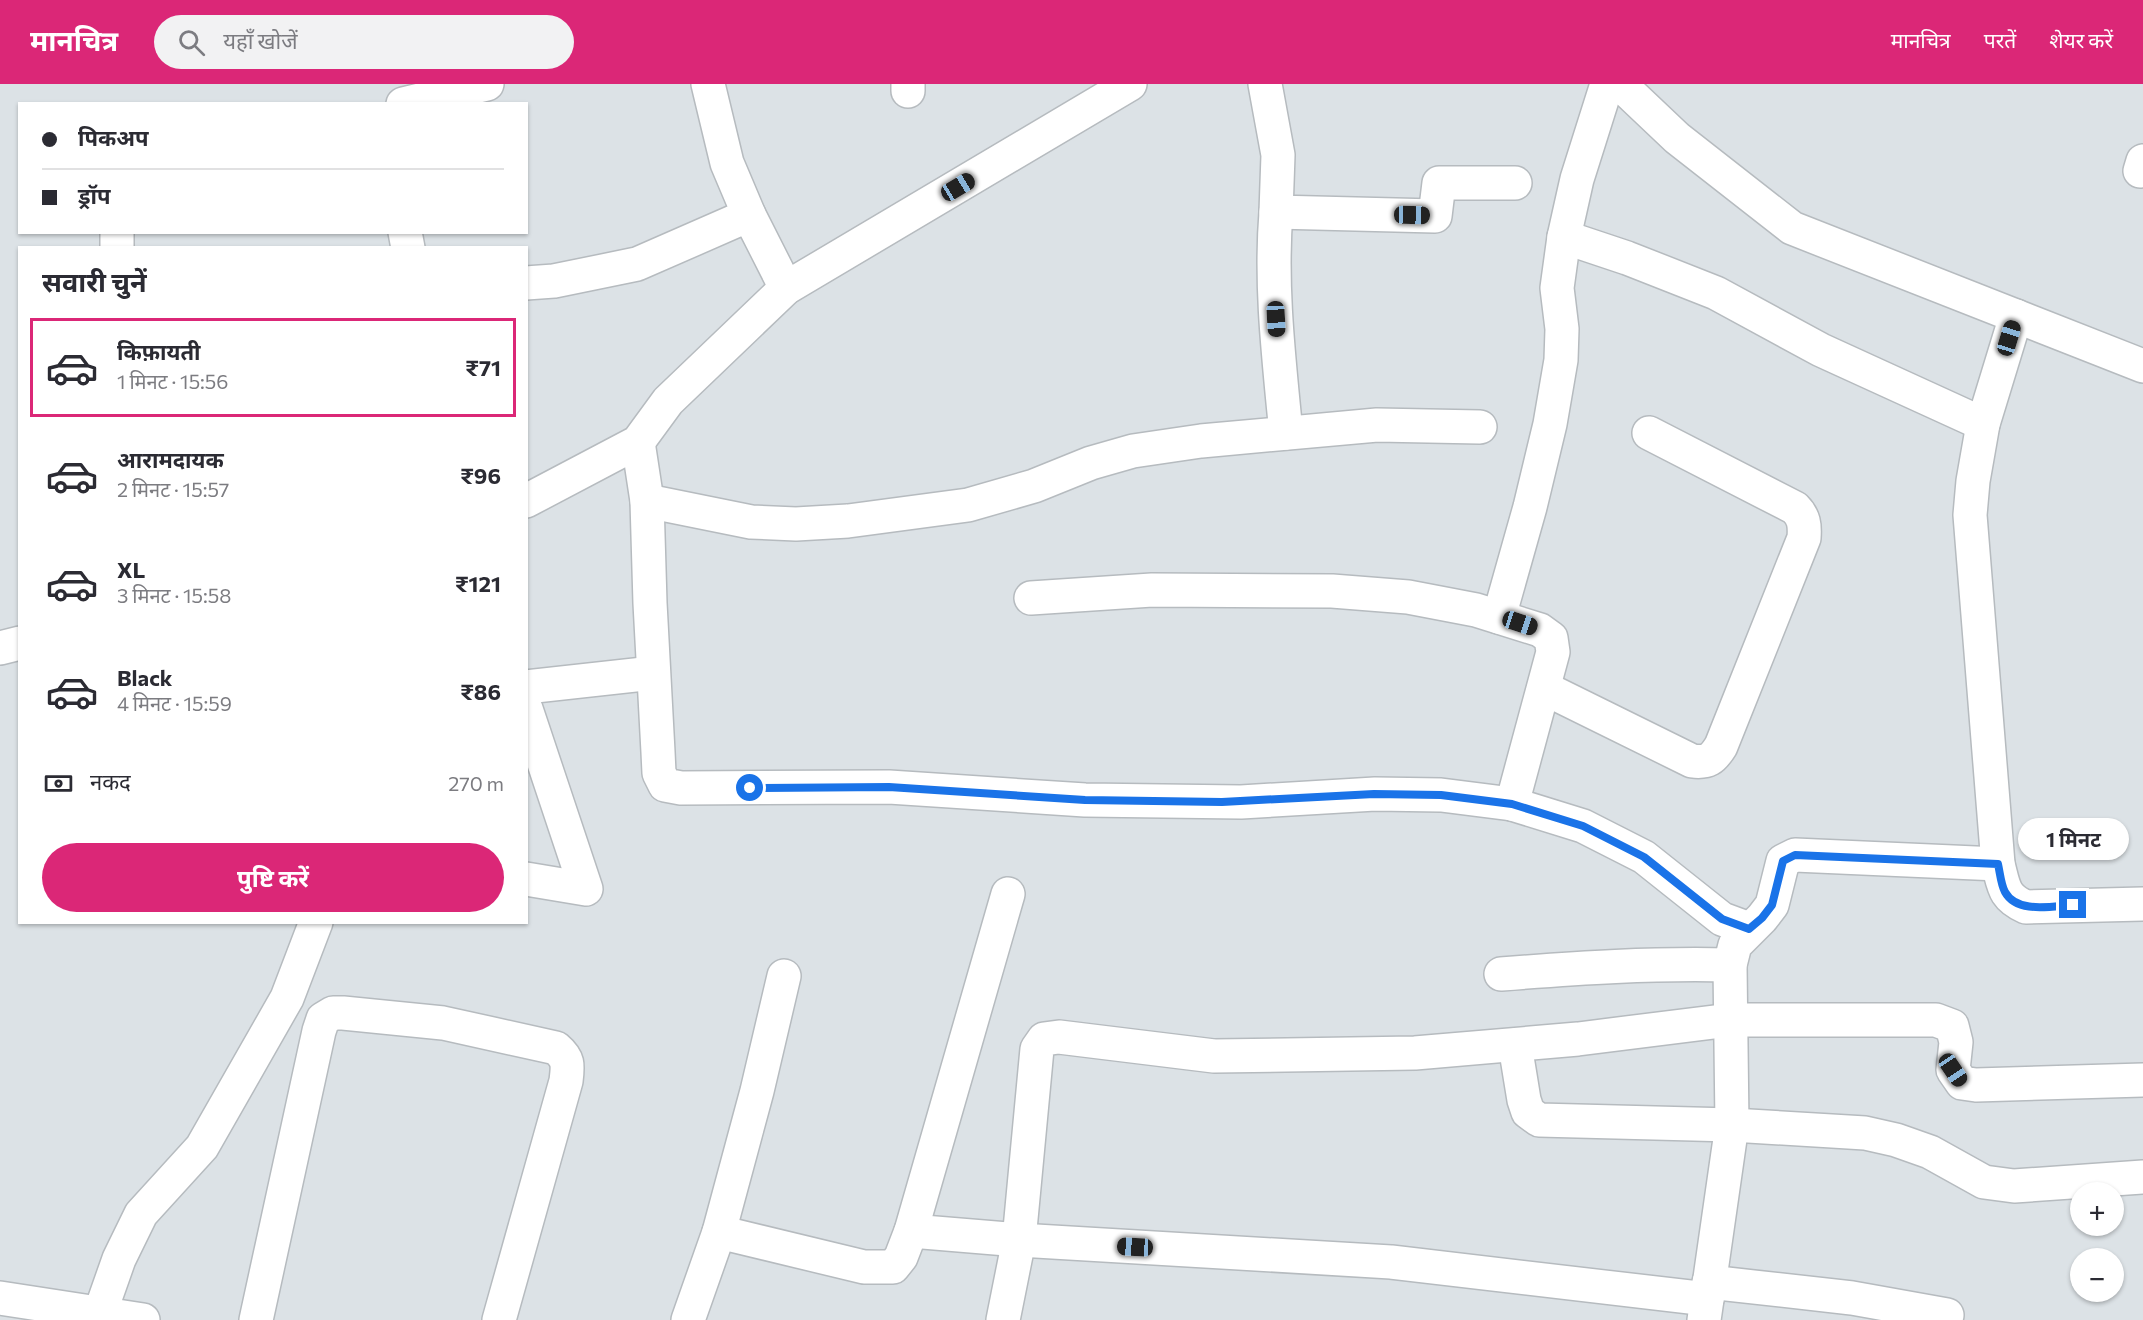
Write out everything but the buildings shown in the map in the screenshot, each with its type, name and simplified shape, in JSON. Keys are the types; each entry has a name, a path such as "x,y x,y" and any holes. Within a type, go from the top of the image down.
{"street":[{"path":"393,84 393,102"},
{"path":"411,102 487,84"},
{"path":"708,84 727,163 749,215 786,288"},
{"path":"528,500 638,442 668,400 786,288 1130,84"},
{"path":"1265,84 1278,155 1278,187 1272,256 1286,433"},
{"path":"1499,617 1530,507 1550,424 1561,360 1562,329 1557,288 1564,237 1576,179 1607,84"},
{"path":"1620,84 1677,138 1792,228 2143,366"},
{"path":"1276,212 1435,216 1439,183 1515,183"},
{"path":"528,283 554,281 637,264 749,215"},
{"path":"1564,237 1627,258 1716,293 1821,350 1983,424"},
{"path":"2016,316 1983,424 1973,481 1970,515 1998,864 2005,892 2013,902 2026,907 2143,904"},
{"path":"647,501 751,522 796,524 848,521 968,505 1034,486 1091,463 1133,451 1201,441 1377,425 1480,427"},
{"path":"1544,688 1692,761 1704,763 1714,758 1721,746 1804,538 1805,527 1802,515 1796,508 1648,433"},
{"path":"638,442 647,501 659,773 665,785 681,789 889,787 1085,800 1241,802 1374,794 1441,795 1512,804 1583,826 1644,857 1722,919 1749,929"},
{"path":"1030,598 1152,590 1332,591 1408,597 1476,610 1540,630 1551,638 1554,652 1512,804"},
{"path":"0,648 18,644"},
{"path":"528,687 653,673"},
{"path":"528,715 586,889 528,879"},
{"path":"1707,1300 1732,1125 1730,964 1735,945 1772,905 1783,861 1795,855 1998,864"},
{"path":"719,1232 864,1267 893,1267 901,1257 911,1231 1008,894"},
{"path":"100,1312 118,1259 141,1214 202,1147 287,998 315,924"},
{"path":"1501,974 1620,965 1730,964"},
{"path":"688,1320 719,1232 757,1091 784,976"},
{"path":"256,1320 319,1031 323,1019 333,1013 443,1023 556,1048 565,1055 568,1066 566,1081 500,1320"},
{"path":"1003,1320 1019,1240 1037,1049 1044,1039 1059,1037 1214,1056 1415,1053 1515,1045 1730,1020 1936,1020 1952,1026 1956,1042 1953,1070 1962,1083 1976,1085 2143,1080"},
{"path":"1515,1045 1524,1100 1528,1112 1539,1120 1732,1125 1865,1133 1896,1140 1930,1152 1984,1182 2014,1186 2143,1177"},
{"path":"911,1231 1019,1240 1391,1262 1707,1300 1852,1298 1947,1315"},
{"path":"0,1298 143,1320"}],"route":[{"path":"750,788 889,787 1085,800 1222,802 1374,794 1441,795 1512,804 1583,826 1644,857 1722,919 1749,929 1772,905 1783,861 1795,855 1998,864 2005,892 2013,902 2026,907 2073,905"}]}
